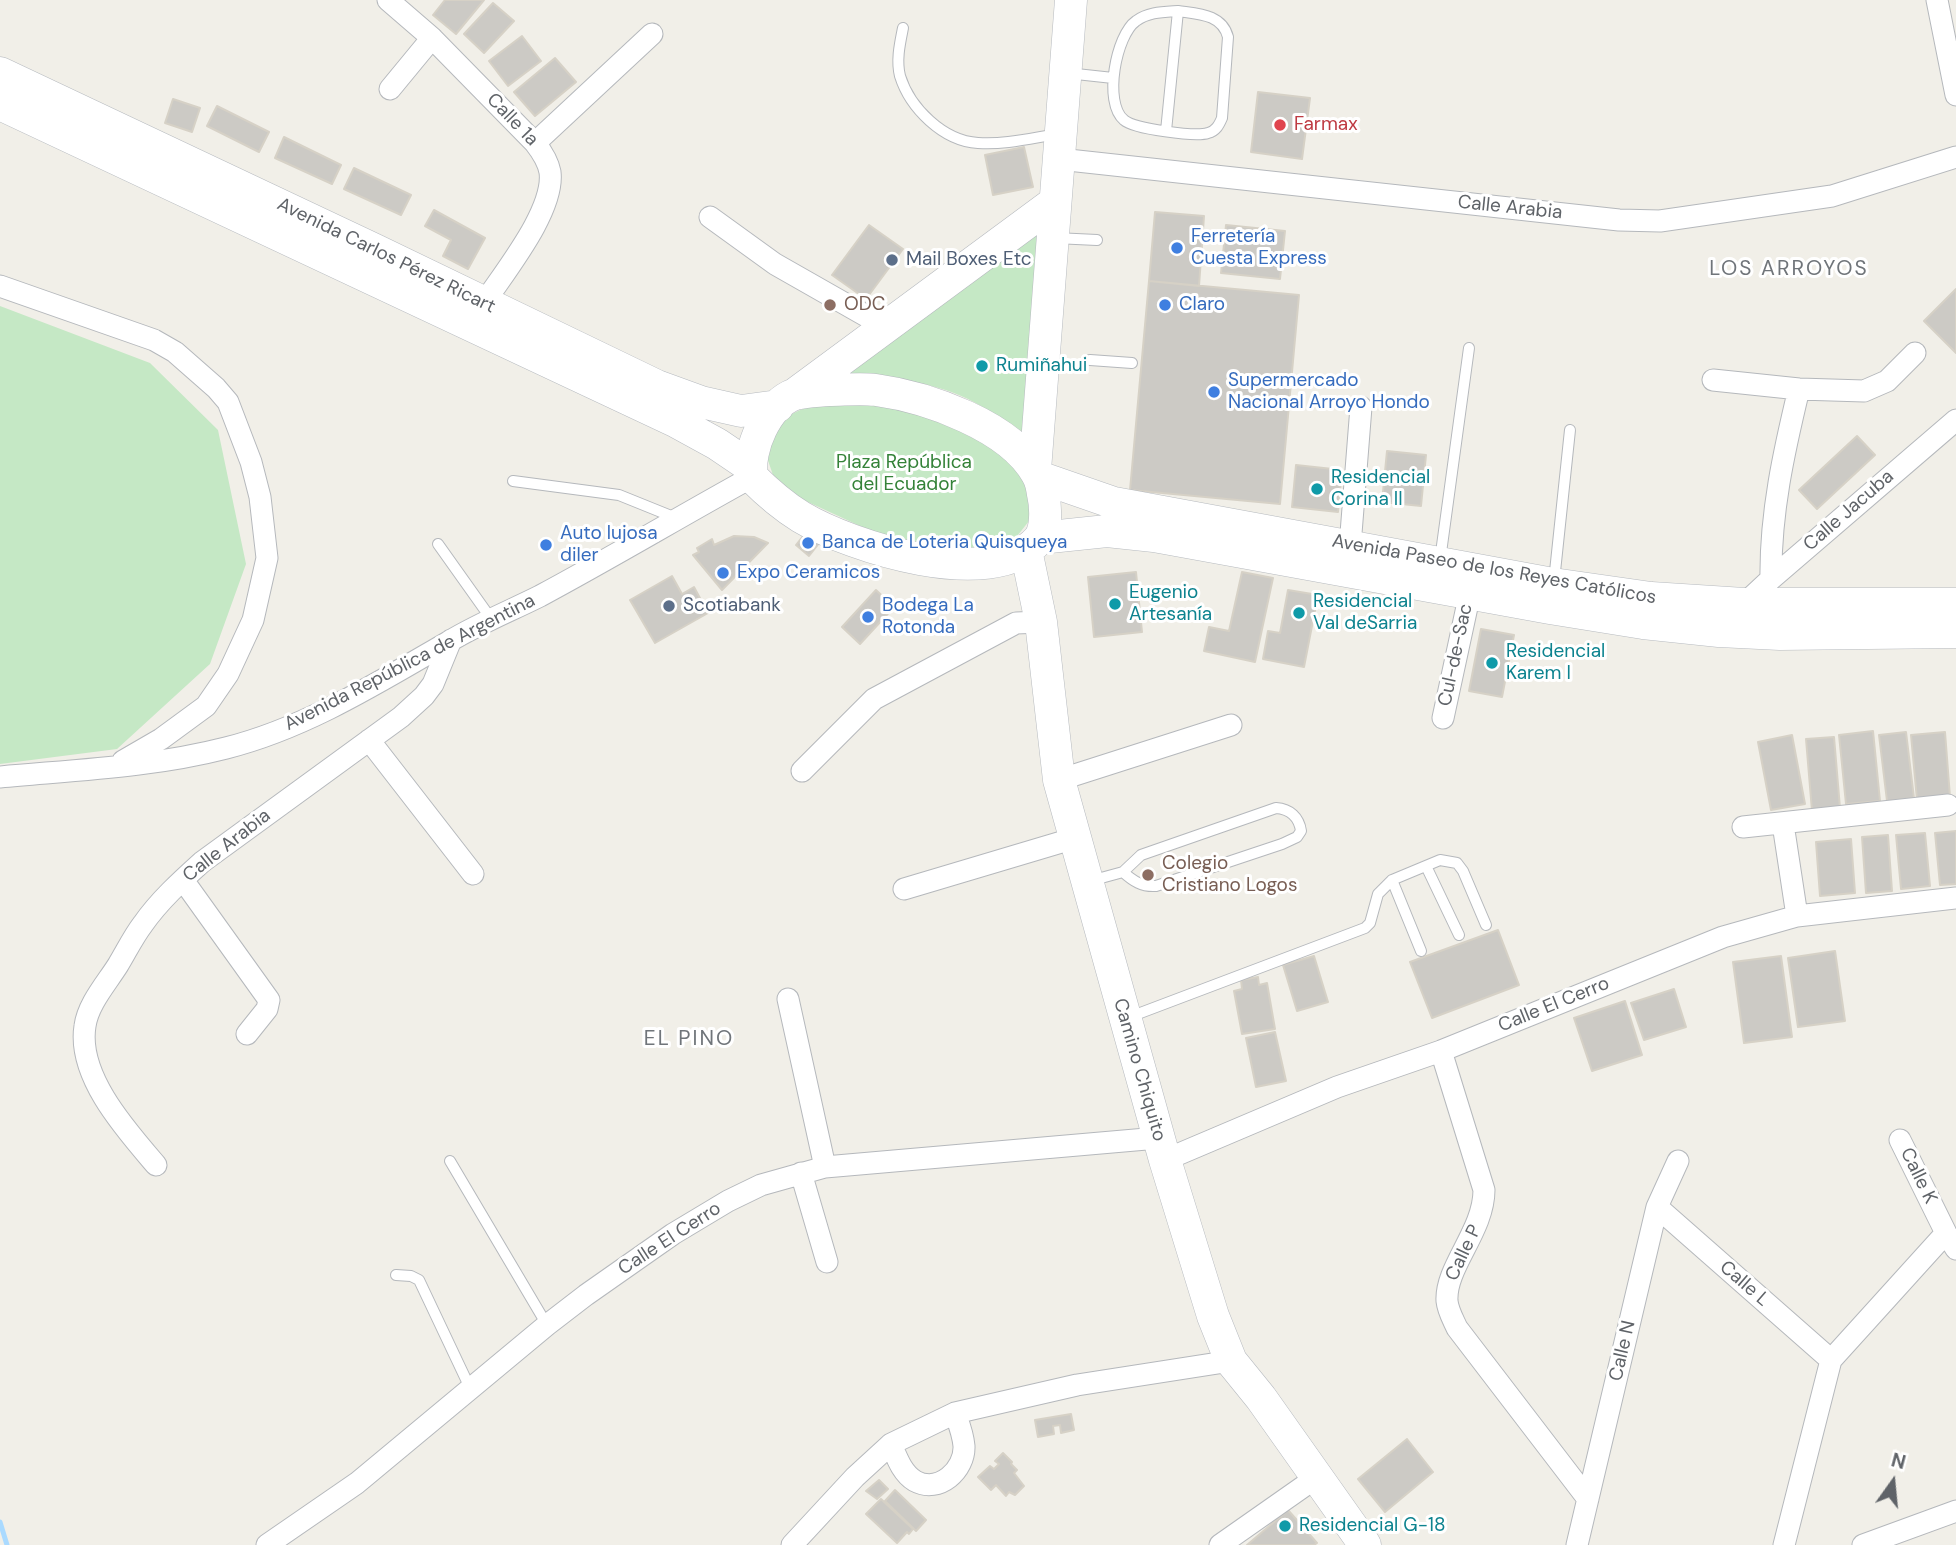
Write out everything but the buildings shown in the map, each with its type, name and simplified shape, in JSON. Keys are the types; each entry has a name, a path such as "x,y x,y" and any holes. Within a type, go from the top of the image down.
{"main road":[{"path":"1037,473 1071,0"},
{"path":"1068,35 1092,0"},
{"name":"Avenida Carlos Pérez Ricart","path":"0,73 645,380 701,402 741,411 786,400"},
{"name":"Avenida Carlos Pérez Ricart","path":"0,104 675,421 717,444 751,472"},
{"path":"786,400 828,390 875,390 920,399 976,422 1025,456 1037,473 1045,499 1045,520 1033,544 1009,558 978,564 944,563 901,556 858,544 801,517 768,493 751,472 756,440 764,424 786,400 1055,202"},
{"name":"Avenida Paseo de los Reyes Católicos","path":"1037,473 1114,503 1439,563 1643,623 1780,634 1956,632"},
{"name":"Avenida Paseo de los Reyes Católicos","path":"1033,544 1107,531 1154,536 1470,593 1651,598 1744,604 1956,604"},
{"name":"Camino Chiquito","path":"1033,544 1059,780 1124,1018 1213,1316 1231,1362 1261,1398 1365,1545"}],"street":[{"name":"Calle 1a","path":"388,0 432,38 535,143 546,158 550,188 544,209 484,303"},
{"path":"1937,0 1956,95"},
{"path":"535,143 652,34"},
{"path":"390,89 432,38"},
{"name":"Calle Arabia","path":"1060,147 1619,220 1660,221 1832,196 1956,157"},
{"path":"710,217 775,264 884,327"},
{"path":"0,286 154,340 175,352 228,402 251,462 260,497 267,558 262,587 253,620 228,674 206,706 161,739 113,767"},
{"path":"1713,380 1799,389 1864,391 1887,381 1915,353"},
{"path":"1771,579 1770,548 1775,506 1799,389"},
{"path":"1350,546 1361,407"},
{"name":"Calle Jacuba","path":"1719,631 1771,579 1956,420"},
{"name":"Avenida República de Argentina","path":"0,777 113,767 226,748 280,730 343,700 678,519 751,472"},
{"name":"Cul-de-Sac","path":"1443,718 1470,593"},
{"path":"802,771 874,699 1016,623 1041,622"},
{"name":"Calle Arabia","path":"156,1165 124,1127 90,1069 84,1046 85,1025 90,1009 142,924 183,880 202,862 401,717 433,684 451,640"},
{"path":"1059,780 1231,725"},
{"path":"369,740 473,874"},
{"path":"1743,827 1948,805"},
{"path":"1783,824 1797,916"},
{"path":"904,889 1075,838"},
{"path":"183,880 269,1000 267,1009 247,1034"},
{"name":"Calle El Cerro","path":"267,1545 357,1483 547,1325 673,1234 761,1185 825,1167 1162,1149 1441,1051 1723,937 1797,916 1956,898"},
{"path":"788,999 825,1167"},
{"name":"Calle P","path":"1441,1051 1484,1190 1484,1204 1479,1222 1450,1283 1447,1298 1450,1314 1457,1328 1588,1499"},
{"name":"Calle K","path":"1900,1140 1951,1241"},
{"name":"Calle N","path":"1577,1545 1657,1207 1678,1161"},
{"path":"801,1173 827,1262"},
{"name":"Calle L","path":"1657,1207 1831,1360"},
{"path":"1784,1545 1831,1360 1951,1241"},
{"path":"792,1545 855,1477 891,1444 955,1413 1077,1385 1231,1362"},
{"path":"891,1444 901,1468 916,1481 931,1484 942,1482 954,1474 962,1462 964,1448 955,1413"},
{"path":"1220,1545 1317,1477"},
{"path":"1863,1545 1956,1511"}],"lane":[{"path":"1166,131 1178,11"},
{"path":"1178,11 1211,16 1226,27 1228,37 1222,118 1217,128 1207,134 1135,126 1123,120 1115,109 1113,78 1124,35 1134,22 1147,14 1178,11"},
{"path":"903,27 898,50 900,73 914,103 944,132 977,143 1060,147"},
{"path":"1066,73 1113,78"},
{"path":"1053,238 1097,240"},
{"path":"1439,563 1469,348"},
{"path":"1090,360 1132,363"},
{"path":"1552,596 1570,430"},
{"path":"513,481 619,495 678,519"},
{"path":"438,544 492,620"},
{"path":"1087,882 1123,872 1141,855 1276,808 1291,812 1300,822 1301,831 1297,837 1283,844 1156,886 1146,887 1123,872"},
{"path":"1124,1018 1365,928 1374,912 1378,894 1391,880 1440,860 1457,863 1463,870 1486,925"},
{"path":"1426,866 1459,935"},
{"path":"1391,880 1421,951"},
{"path":"450,1161 547,1325"},
{"path":"396,1275 411,1276 419,1280 471,1390"}],"green space":[{"path":"1035,234 1040,237 1024,430 1020,431 968,399 938,388 840,373"},
{"path":"0,306 150,363 218,430 246,564 210,664 117,749 0,764"},
{"name":"Plaza República del Ecuador","path":"841,402 886,402 999,446 1029,485 1029,521 1014,540 970,554 897,543 797,497 773,475 765,452 783,420 795,412"}],"waterway":[{"path":"0,1522 7,1545"}],"place":[{"name":"Farmax","path":"1280,125"},
{"name":"Ferretería Cuesta Express","path":"1177,248"},
{"name":"Mail Boxes Etc","path":"892,260"},
{"name":"ODC","path":"830,305"},
{"name":"Claro","path":"1165,305"},
{"name":"Rumiñahui","path":"982,366"},
{"name":"Supermercado Nacional Arroyo Hondo","path":"1214,392"},
{"name":"Residencial Corina II","path":"1317,489"},
{"name":"Banca de Loteria Quisqueya","path":"808,543"},
{"name":"Auto lujosa diler","path":"546,545"},
{"name":"Expo Ceramicos","path":"723,573"},
{"name":"Eugenio Artesanía","path":"1115,604"},
{"name":"Scotiabank","path":"669,606"},
{"name":"Residencial Val deSarria","path":"1299,613"},
{"name":"Bodega La Rotonda","path":"868,617"},
{"name":"Residencial Karem I","path":"1492,663"},
{"name":"Colegio Cristiano Logos","path":"1148,875"},
{"name":"Residencial G-18","path":"1285,1526"}],"district":[{"name":"LOS ARROYOS","path":"1789,269"},
{"name":"EL PINO","path":"689,1039"}]}
